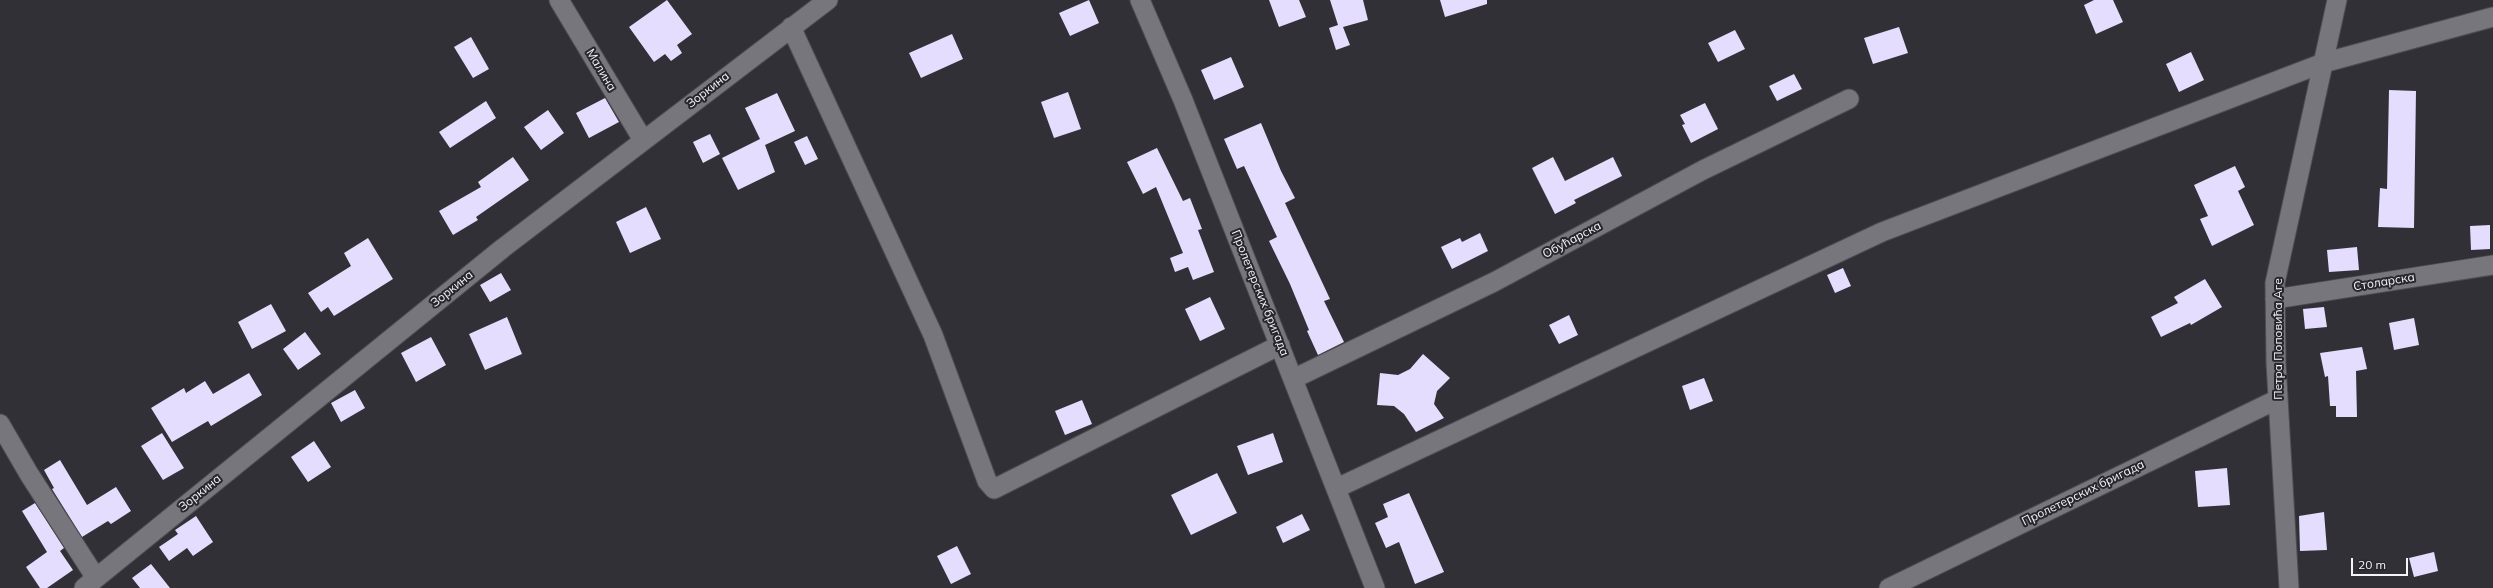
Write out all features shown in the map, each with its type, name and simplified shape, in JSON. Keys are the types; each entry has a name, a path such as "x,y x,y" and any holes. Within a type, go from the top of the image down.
{"street":[{"name":"Малина","path":"559,0 643,140"},
{"name":"Зоркина","path":"90,583 497,253 828,0"},
{"name":"Пролетерских бригада","path":"1140,0 1183,100 1337,488 1371,586"},
{"name":"Петра Поповића Аге","path":"2289,588 2278,399 2275,284 2337,0"},
{"path":"1337,488 1882,232 2324,63 2493,17"},
{"path":"791,27 933,335 987,481 994,489 1280,345"},
{"name":"Обућарска","path":"1293,379 1494,282 1702,170 1849,99"},
{"name":"Столарска","path":"2275,299 2493,265"},
{"name":"Пролетерских бригада","path":"1889,588 2278,399"},
{"path":"0,424 90,583"}],"building":[{"path":"667,0 692,34 677,45 682,53 671,61 665,54 654,62 629,27"},
{"path":"1089,0 1099,23 1070,36 1059,13"},
{"path":"1269,0 1299,0 1306,17 1279,27"},
{"path":"1330,0 1363,0 1368,20 1343,27 1350,45 1336,50 1329,28 1338,25"},
{"path":"1440,0 1487,0 1487,4 1445,17"},
{"path":"2094,0 2113,0 2123,22 2096,34 2084,5"},
{"path":"1899,27 1908,53 1873,64 1864,38"},
{"path":"1735,30 1745,49 1718,62 1708,43"},
{"path":"952,34 963,59 921,78 909,53"},
{"path":"471,37 489,69 473,78 454,47"},
{"path":"2191,52 2204,80 2179,92 2166,64"},
{"path":"1231,57 1244,87 1214,100 1201,70"},
{"path":"1794,74 1802,89 1777,101 1769,86"},
{"path":"2389,90 2416,91 2414,228 2378,227 2380,188 2387,189"},
{"path":"1068,92 1081,129 1054,138 1041,102"},
{"path":"777,93 795,131 765,145 775,172 738,190 722,158 760,139 745,108"},
{"path":"605,98 619,122 589,138 576,113"},
{"path":"486,101 496,118 450,148 439,132"},
{"path":"1705,103 1718,129 1691,143 1682,125 1685,124 1680,115"},
{"path":"548,110 564,133 541,150 524,127"},
{"path":"1261,123 1281,171 1295,198 1285,203 1330,299 1324,301 1344,342 1318,355 1307,331 1309,330 1290,284 1269,241 1277,237 1244,166 1237,169 1224,139"},
{"path":"710,134 720,154 703,163 693,142"},
{"path":"807,136 818,159 805,165 794,142"},
{"path":"1157,148 1183,201 1190,198 1202,229 1198,230 1214,272 1193,280 1188,267 1175,272 1170,258 1183,253 1156,187 1143,194 1127,162"},
{"path":"513,157 529,180 476,217 478,220 453,235 439,211 481,187 478,182"},
{"path":"1553,157 1565,181 1613,157 1622,176 1574,200 1576,203 1555,214 1532,168"},
{"path":"2235,166 2245,187 2238,191 2254,225 2212,246 2200,219 2208,216 2194,185"},
{"path":"646,207 661,239 630,253 616,222"},
{"path":"2490,225 2490,249 2471,250 2470,226"},
{"path":"1480,233 1488,251 1452,269 1441,247 1460,238 1462,242"},
{"path":"368,238 393,279 334,316 328,307 321,312 308,293 351,266 344,253"},
{"path":"2357,247 2359,270 2329,272 2327,250"},
{"path":"1843,268 1851,286 1835,293 1827,275"},
{"path":"501,273 511,290 490,302 480,285"},
{"path":"2205,279 2222,307 2191,325 2190,323 2161,337 2151,317 2178,303 2174,297"},
{"path":"1210,297 1225,329 1200,341 1185,309"},
{"path":"271,304 286,331 252,349 238,322"},
{"path":"2324,307 2327,327 2305,329 2303,309"},
{"path":"1569,315 1578,335 1559,344 1549,325"},
{"path":"507,317 522,354 485,370 469,334"},
{"path":"2414,318 2419,345 2394,350 2389,323"},
{"path":"305,332 321,354 298,370 283,349"},
{"path":"431,337 446,365 416,382 401,353"},
{"path":"2362,347 2367,369 2356,371 2357,417 2336,417 2336,406 2330,406 2328,376 2325,377 2320,353"},
{"path":"1423,354 1450,378 1437,391 1434,404 1444,418 1416,432 1404,414 1394,406 1377,405 1380,373 1398,375 1410,369"},
{"path":"249,373 262,395 211,426 208,421 172,442 151,408 184,388 186,393 205,381 213,394"},
{"path":"1704,378 1713,401 1690,410 1682,386"},
{"path":"355,390 365,408 341,422 331,403"},
{"path":"1082,400 1092,424 1065,435 1055,411"},
{"path":"162,433 184,468 163,480 141,446"},
{"path":"1273,433 1283,462 1248,475 1237,446"},
{"path":"314,441 331,467 308,482 291,457"},
{"path":"60,460 87,505 116,487 131,511 111,524 108,521 82,537 52,489 54,488 44,470"},
{"path":"2227,468 2230,505 2198,507 2195,471"},
{"path":"1217,473 1237,513 1191,535 1171,495"},
{"path":"1409,493 1444,572 1415,584 1399,542 1386,548 1375,523 1388,517 1383,504"},
{"path":"35,503 64,548 60,551 73,570 47,588 40,588 26,567 47,552 22,511"},
{"path":"2324,512 2327,550 2300,551 2299,516"},
{"path":"1302,514 1310,530 1283,543 1276,527"},
{"path":"196,516 213,542 193,556 187,548 169,561 159,547 178,534 175,530"},
{"path":"957,546 971,574 951,584 937,556"},
{"path":"2434,552 2438,571 2414,577 2409,558"},
{"path":"151,564 170,588 140,588 132,578"}]}
